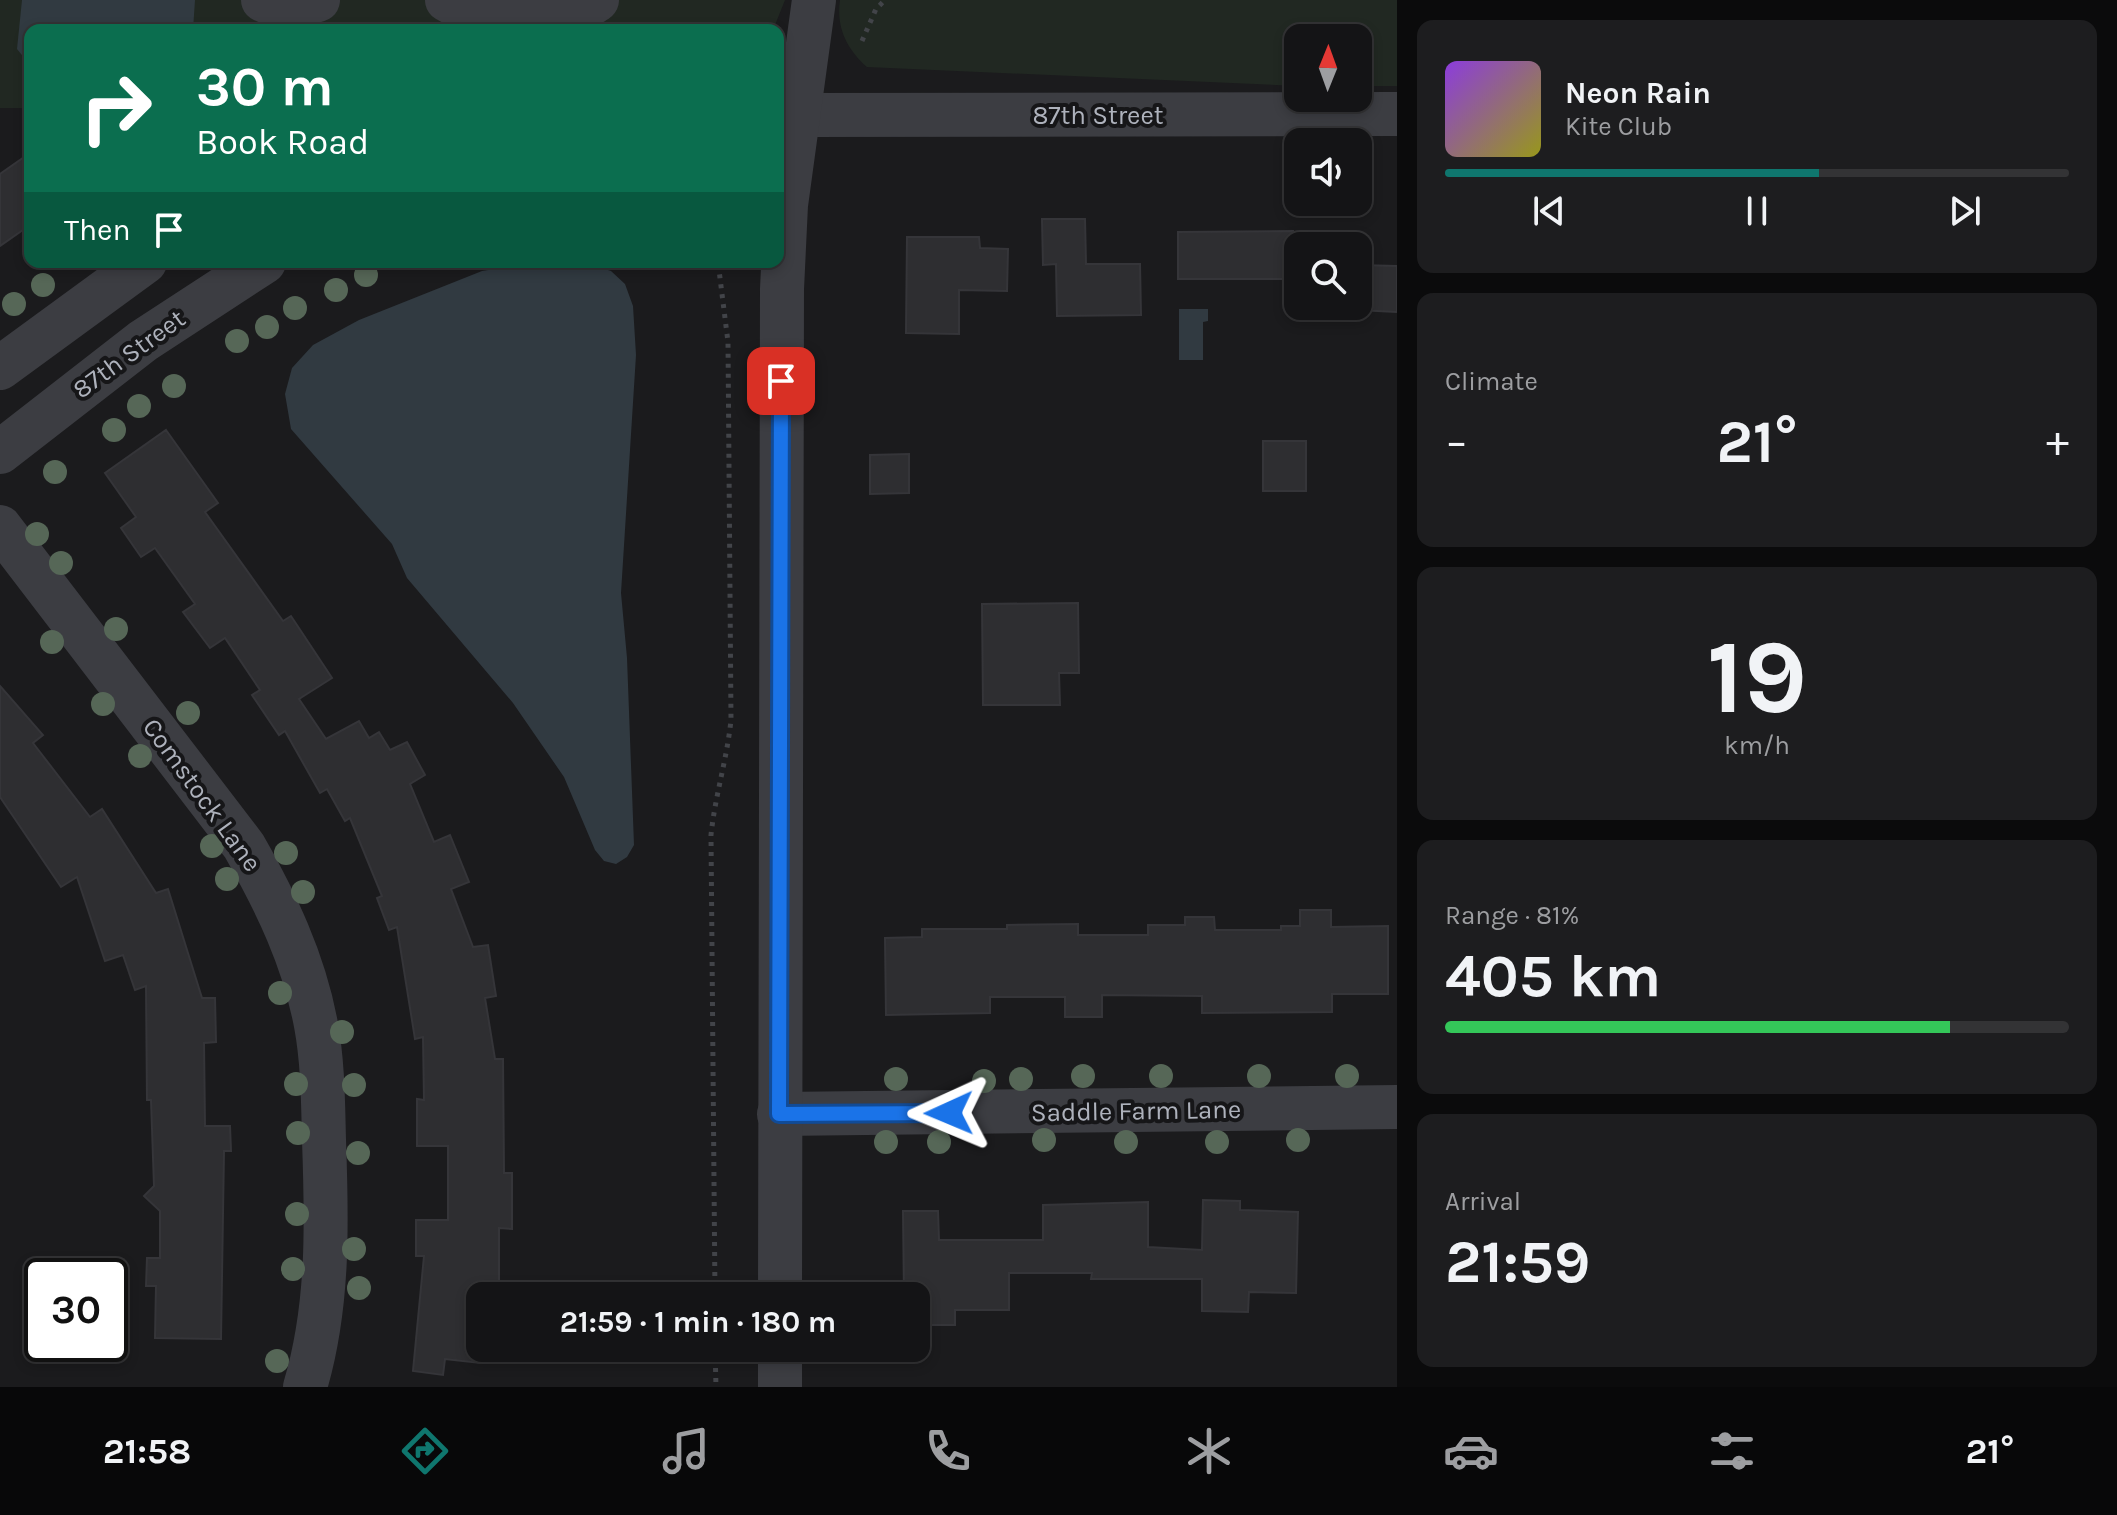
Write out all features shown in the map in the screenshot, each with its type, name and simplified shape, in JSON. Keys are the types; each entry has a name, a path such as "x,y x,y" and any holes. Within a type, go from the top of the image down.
{"street":[{"path":"263,0 285,10 318,0"},
{"path":"447,0 482,14 555,17 571,14 597,0"},
{"path":"784,247 785,115 814,0"},
{"name":"87th Street","path":"785,115 1397,114"},
{"path":"0,368 137,268"},
{"name":"87th Street","path":"0,452 143,341 255,268"},
{"path":"780,1282 783,268"},
{"name":"Comstock Lane","path":"0,527 244,846 274,898 292,941 316,1024 322,1071 327,1224 322,1297 305,1387"},
{"name":"Saddle Farm Lane","path":"779,1114 1397,1107"},
{"path":"780,1362 780,1387"}],"path":[{"path":"862,41 876,9 885,0"},
{"path":"715,1282 711,835 731,720 728,342 719,268"},
{"path":"715,1362 716,1387"}],"shaded area":[{"path":"0,0 785,0 775,24 24,24 24,108 0,108"},
{"path":"22,0 195,0 193,24 24,24 24,58 17,49"},
{"path":"840,0 1397,0 1397,86 1372,86 1372,24 1284,24 1284,85 867,67 844,37"},
{"path":"500,268 602,268 611,271 625,284 633,306 636,355 621,593 627,658 634,845 627,857 616,864 604,861 595,850 564,777 513,703 407,578 392,544 291,429 285,394 292,368 313,345 359,320 482,271"},
{"path":"1179,309 1208,309 1208,321 1203,322 1203,360 1179,360"}],"building":[{"path":"24,157 24,229 0,246 0,174"},
{"path":"1042,219 1085,219 1086,264 1140,264 1141,315 1057,316 1056,264 1043,265"},
{"path":"1293,231 1284,232 1284,279 1178,279 1178,232"},
{"path":"907,237 979,237 980,248 1008,249 1007,291 959,290 959,334 906,333"},
{"path":"1372,265 1397,266 1397,312 1372,311"},
{"path":"166,430 218,503 205,512 283,621 291,616 332,678 299,699 326,739 359,721 369,738 379,732 390,750 407,742 425,775 410,784 434,842 450,835 469,882 451,889 473,947 488,945 496,996 485,998 495,1059 503,1059 504,1173 512,1173 512,1229 499,1228 499,1282 466,1282 466,1361 445,1359 443,1375 413,1371 424,1256 416,1256 416,1220 448,1220 448,1146 417,1146 417,1099 424,1100 423,1037 415,1039 397,927 389,930 377,898 382,896 350,818 345,821 327,789 320,793 285,731 279,735 252,695 260,690 225,638 210,648 183,612 195,604 155,548 141,557 121,528 136,517 105,473"},
{"path":"1263,441 1306,441 1306,491 1263,491"},
{"path":"909,454 909,493 870,494 870,455"},
{"path":"1078,603 1079,673 1059,673 1060,705 983,705 982,604"},
{"path":"0,686 43,735 33,743 90,817 102,809 156,893 168,889 202,998 215,998 216,1042 204,1043 205,1126 230,1126 231,1151 224,1151 221,1339 155,1338 156,1286 146,1286 147,1258 160,1258 160,1211 144,1196 154,1186 151,1100 147,1100 146,986 135,990 123,955 105,961 77,877 61,887 0,797"},
{"path":"1300,910 1331,910 1331,927 1388,926 1388,994 1332,994 1332,1012 1202,1013 1202,996 1102,995 1102,1017 1065,1017 1065,997 990,997 990,1013 886,1015 885,938 922,937 922,929 1007,929 1007,925 1078,924 1078,935 1148,935 1148,925 1185,925 1185,917 1214,917 1215,930 1281,930 1281,926 1300,926"},
{"path":"1203,1200 1240,1201 1240,1210 1298,1212 1296,1293 1249,1292 1248,1312 1202,1311 1202,1279 1091,1279 1092,1273 1009,1273 1009,1310 955,1310 955,1325 930,1325 930,1282 904,1282 903,1211 938,1211 939,1240 1043,1240 1043,1205 1148,1202 1148,1247 1202,1250"}],"route":[{"path":"781,381 779,1114 949,1113"}]}
